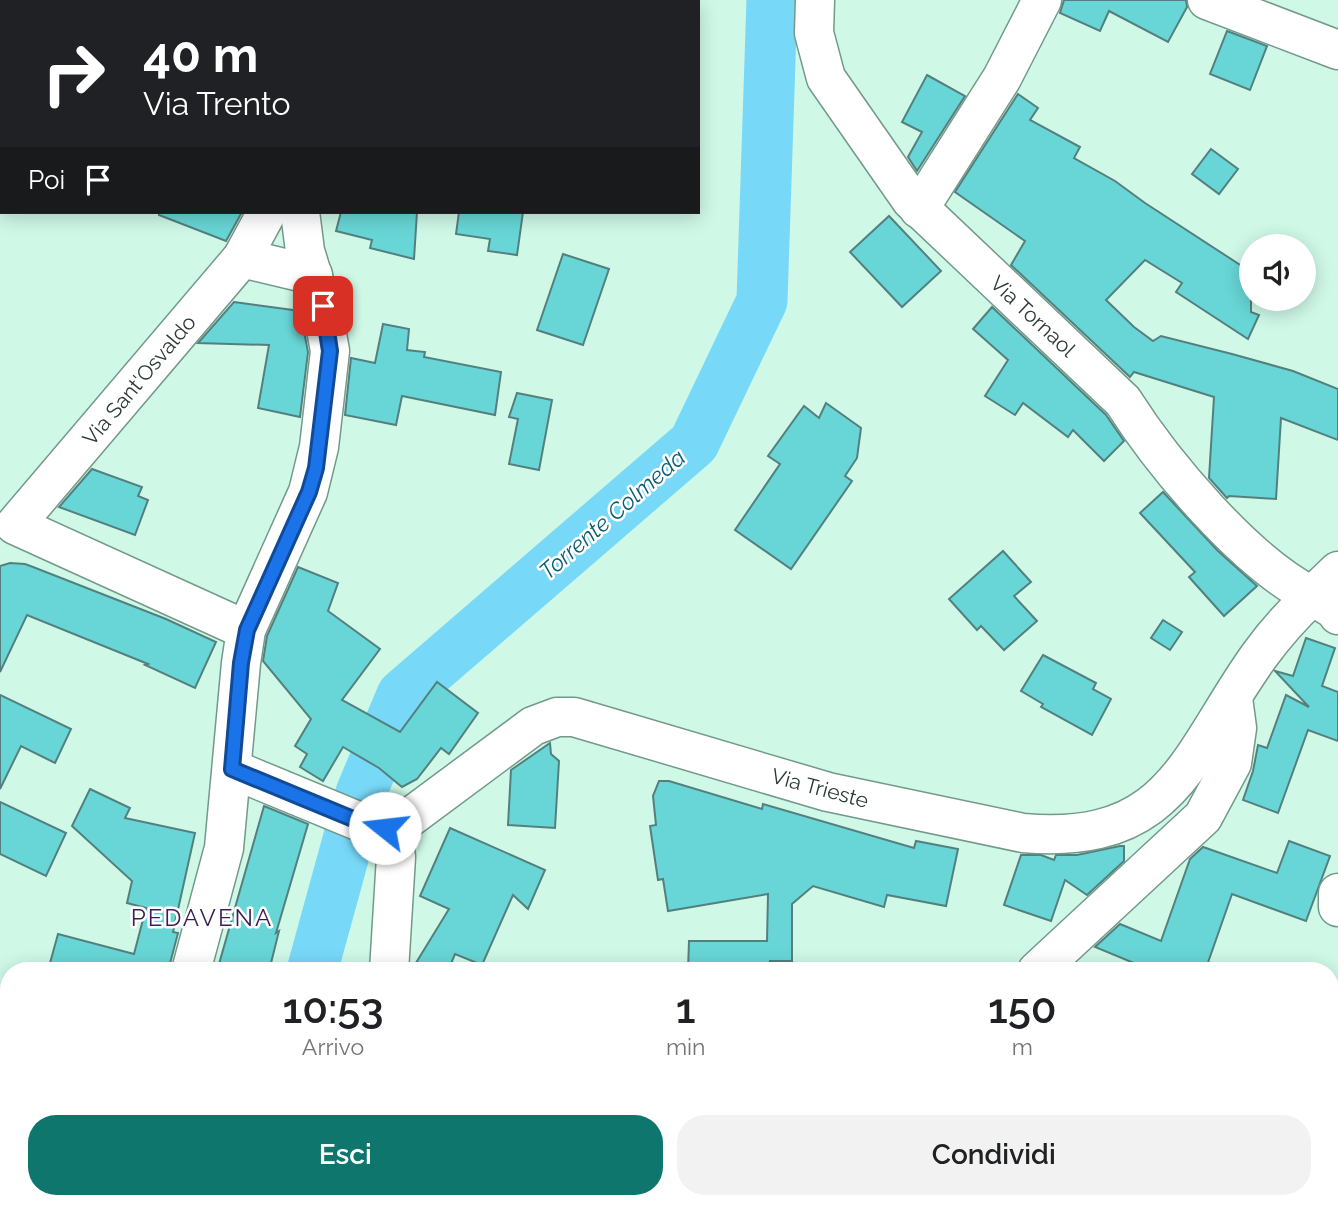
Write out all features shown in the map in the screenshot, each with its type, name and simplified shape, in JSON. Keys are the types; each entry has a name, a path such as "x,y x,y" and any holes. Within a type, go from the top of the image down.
{"main road":[{"name":"Via Tornaol","path":"815,0 814,33 826,78 915,204 1123,401 1144,435 1226,529 1292,586 1329,594"},
{"path":"915,204 1002,78 1042,0"},
{"path":"1207,0 1338,50"},
{"name":"Via Sant'Osvaldo","path":"8,533 242,258 266,214"},
{"path":"193,962 224,848 241,663 247,630 309,492 316,468 330,351 328,330 305,251 300,214"},
{"path":"242,258 313,275"},
{"path":"8,533 247,630"},
{"name":"Via Trieste","path":"381,826 429,804 533,726 557,717 574,717 828,792 1023,833 1055,836 1083,834 1132,817 1171,788 1189,767 1258,657 1287,621 1329,594"},
{"path":"1047,962 1203,817 1232,762 1237,728 1233,698"},
{"path":"232,769 381,826 396,857 389,962"},
{"path":"1338,893 1338,907"}],"building":[{"path":"1064,0 1186,0 1187,7 1168,42 1109,11 1100,31 1060,13"},
{"path":"1227,31 1267,46 1250,90 1210,74"},
{"path":"927,75 965,96 917,171 908,157 922,132 902,122"},
{"path":"1018,94 1038,108 1030,120 1080,147 1074,158 1115,181 1239,264 1239,311 1251,311 1259,315 1248,339 1176,292 1182,283 1145,260 1106,300 1153,341 1161,336 1232,354 1293,371 1338,389 1338,440 1281,418 1276,499 1227,498 1209,478 1214,397 1134,372 1130,377 1011,265 1025,241 955,192"},
{"path":"1211,149 1238,169 1219,194 1192,174"},
{"path":"159,214 241,214 226,241"},
{"path":"340,214 417,214 414,259 370,248 372,240 336,231"},
{"path":"459,214 523,214 517,255 488,251 490,239 456,234"},
{"path":"889,216 941,271 902,307 850,252"},
{"path":"563,254 609,269 583,345 537,330"},
{"path":"234,302 300,311 308,352 300,417 258,408 269,345 198,343"},
{"path":"992,307 1106,415 1124,441 1104,461 1073,430 1068,437 1023,403 1015,415 985,396 1008,360 973,329"},
{"path":"383,324 409,329 407,350 425,352 424,357 501,372 495,415 402,396 396,425 345,415 351,358 375,363"},
{"path":"517,393 552,400 539,470 509,464 518,419 509,417"},
{"path":"826,403 861,428 857,458 845,476 852,481 791,569 735,530 780,464 768,456 804,406 819,418"},
{"path":"92,469 142,487 138,496 148,500 135,535 59,507"},
{"path":"1163,492 1218,551 1257,586 1224,616 1189,577 1195,572 1140,513"},
{"path":"1003,551 1031,582 1014,596 1037,621 1004,650 981,626 977,630 949,599"},
{"path":"10,563 33,567 166,619 216,642 195,688 145,665 148,664 27,615 0,672 0,566"},
{"path":"298,567 338,583 328,611 380,649 342,700 400,732 437,682 478,713 449,754 441,748 417,779 402,787 379,768 343,747 323,781 300,767 307,754 295,746 311,719 263,661 267,636"},
{"path":"1163,620 1182,632 1170,650 1151,638"},
{"path":"1306,638 1335,648 1322,686 1338,692 1338,741 1308,730 1278,813 1243,800 1258,745 1267,748 1286,695 1309,707 1275,671 1293,676"},
{"path":"1043,655 1096,683 1093,689 1111,699 1092,735 1041,707 1043,704 1021,691"},
{"path":"0,695 71,729 55,763 21,746 0,789"},
{"path":"550,743 551,754 559,761 555,828 508,825 511,770"},
{"path":"659,781 669,781 762,809 763,804 914,848 916,841 958,849 946,906 887,895 884,907 813,886 792,904 792,961 688,962 689,941 767,941 768,894 668,911 663,879 658,880 650,826 656,825 653,796"},
{"path":"90,789 130,808 125,818 195,833 173,932 178,933 170,962 50,962 58,934 134,954 146,908 127,903 132,881 72,826"},
{"path":"0,802 66,833 46,876 0,854"},
{"path":"264,806 308,824 276,933 279,931 271,962 220,962"},
{"path":"450,828 545,870 528,909 513,895 483,962 475,962 455,954 452,962 417,962 449,909 420,896"},
{"path":"1289,841 1330,856 1306,921 1232,894 1208,962 1131,962 1095,947 1120,924 1161,941 1190,859 1203,847 1277,873"},
{"path":"1124,846 1124,861 1087,895 1065,880 1051,921 1004,905 1021,855 1041,855 1054,860 1056,855 1077,855"}],"waterway":[{"name":"Torrente Colmeda","path":"314,962 361,793 402,695 694,443 762,301 772,0"}],"district":[{"name":"PEDAVENA","path":"202,917"}],"route":[{"path":"323,306 330,351 316,468 309,492 247,630 241,663 232,769 370,826 385,828"}]}
